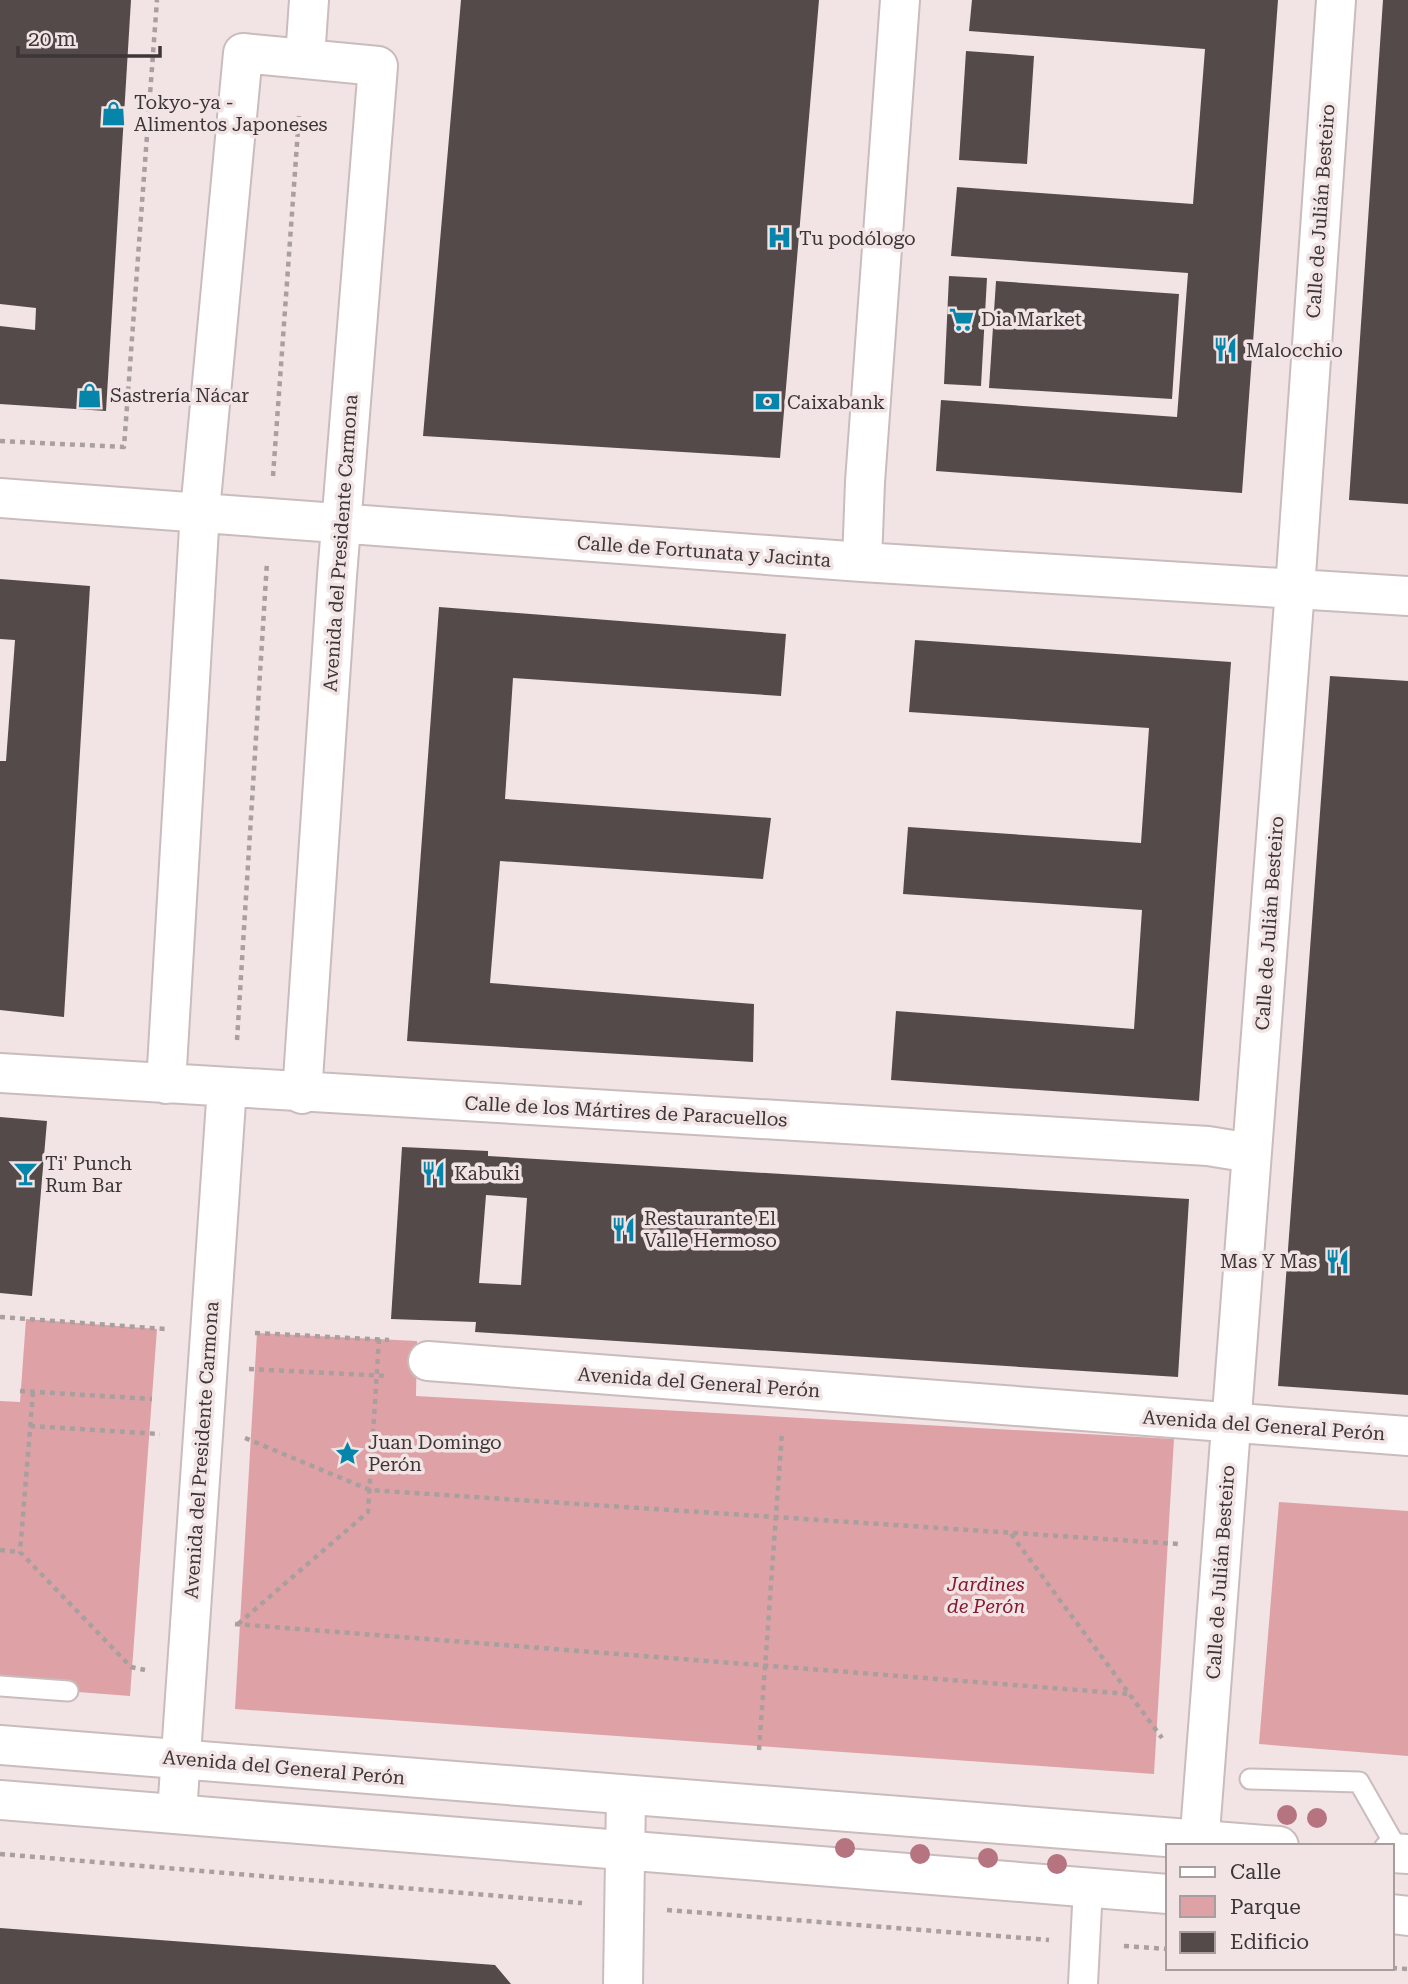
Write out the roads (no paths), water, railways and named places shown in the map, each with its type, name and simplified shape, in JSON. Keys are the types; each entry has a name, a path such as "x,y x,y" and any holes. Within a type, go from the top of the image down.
{"street":[{"path":"306,58 309,0"},
{"path":"862,562 864,482 900,0"},
{"name":"Calle de Julián Besteiro","path":"1199,1843 1295,589 1336,0"},
{"name":"Avenida del Presidente Carmona","path":"166,1084 200,511 243,52 378,66 341,524 302,1094"},
{"name":"Calle de Fortunata y Jacinta","path":"0,498 862,562 1408,596"},
{"name":"Calle de los Mártires de Paracuellos","path":"0,1073 302,1094 1195,1145 1251,1153"},
{"name":"Avenida del Presidente Carmona","path":"177,1813 227,1087"},
{"name":"Avenida del General Perón","path":"428,1361 1408,1436"},
{"name":"Avenida del General Perón","path":"0,1745 1226,1844"},
{"path":"623,1984 626,1797"},
{"path":"0,1800 1166,1894"},
{"path":"1083,1984 1088,1887"}],"lane":[{"path":"0,1686 68,1691"},
{"path":"1250,1779 1359,1782 1400,1854"}],"place":[{"name":"Tokyo-ya - Alimentos Japoneses","path":"114,113"},
{"name":"Tu podólogo","path":"779,238"},
{"name":"Dia Market","path":"961,319"},
{"name":"Malocchio","path":"1226,350"},
{"name":"Sastrería Nácar","path":"90,395"},
{"name":"Caixabank","path":"767,402"},
{"name":"Kabuki","path":"434,1173"},
{"name":"Ti' Punch Rum Bar","path":"25,1174"},
{"name":"Restaurante El Valle Hermoso","path":"624,1229"},
{"name":"Mas Y Mas","path":"1337,1261"},
{"name":"Juan Domingo Perón","path":"348,1453"}],"park label":[{"name":"Jardines de Perón","path":"986,1595"}]}
